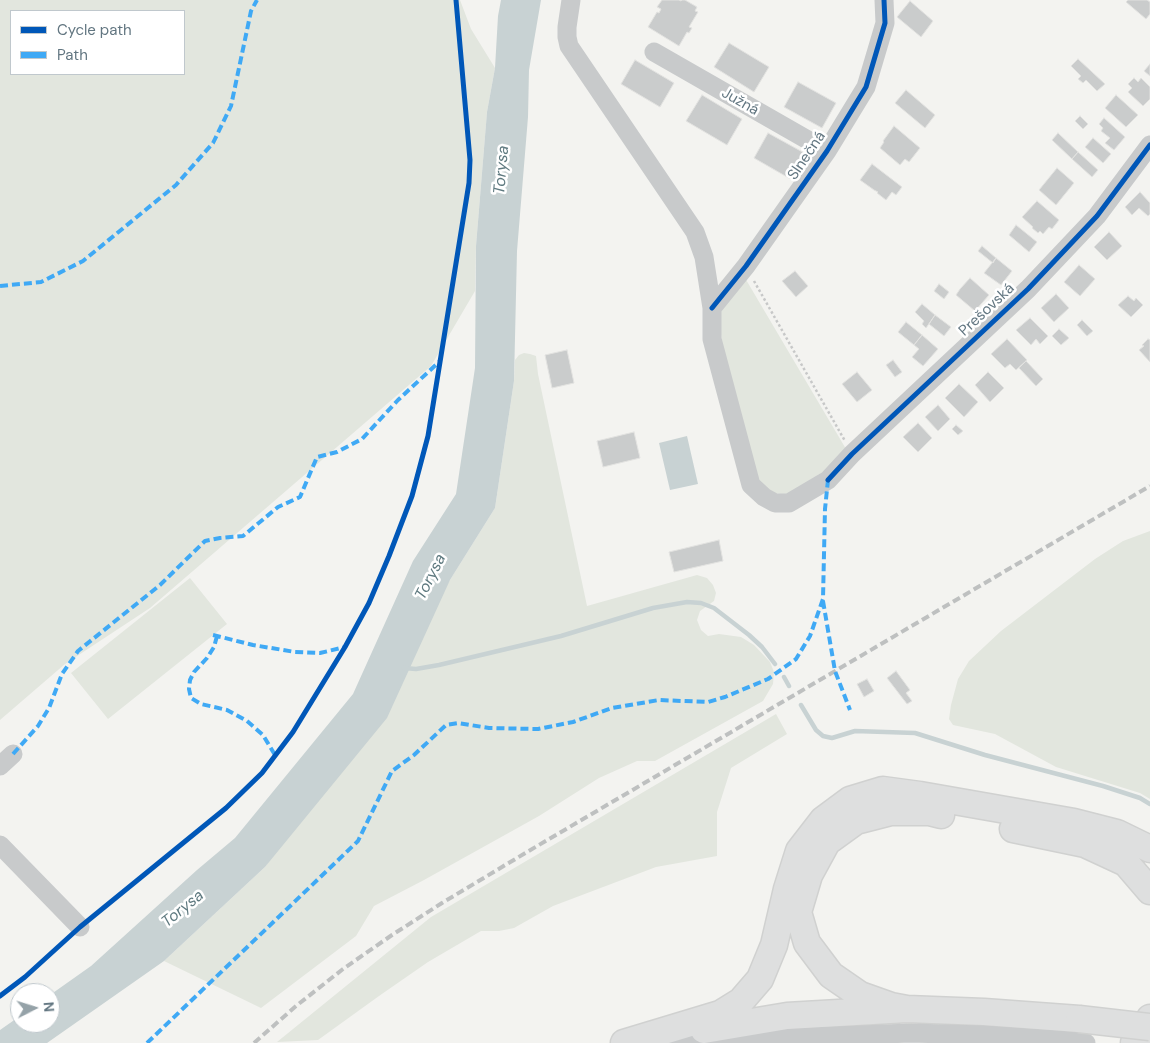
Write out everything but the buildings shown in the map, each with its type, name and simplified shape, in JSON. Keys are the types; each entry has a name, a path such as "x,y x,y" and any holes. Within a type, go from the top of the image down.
{"highway":[{"path":"624,1043 720,1014 741,1001 760,979 774,945 787,889 799,851 823,820 850,800 883,790 920,796 1074,822 1117,833 1150,849"},
{"path":"907,1009 891,1006 860,995 831,975 807,943 802,927 798,912 809,875 827,842 856,821 891,812 929,812 1085,844 1126,863 1150,891"},
{"path":"628,1043 787,1016 907,1009 984,1012 1083,1031 1150,1027"},
{"path":"1134,1043 1145,1031 1150,1018"}],"street":[{"name":"Prešovská","path":"571,0 567,27 569,46 696,232 704,257 712,308 712,339 752,485 764,497 776,503 789,503 828,480 852,454 1028,289 1097,216 1150,145"},
{"name":"Slnečná","path":"712,308 746,266 827,151 866,87 885,23 884,0"},
{"name":"Južná","path":"654,52 827,151"},
{"path":"0,845 80,927"},
{"path":"658,1043 910,1033 1056,1040 1083,1031"}],"path":[{"path":"746,266 852,454"}],"shaded area":[{"path":"0,0 460,0 471,29 495,68 487,112 476,246 475,291 431,366 150,608 65,664 0,720"},
{"path":"745,278 846,449 829,468 790,494 773,493 758,480 724,362 719,316 725,303"},
{"path":"524,353 536,356 538,374 587,606 697,575 707,578 713,585 716,593 714,601 700,611 697,620 701,630 708,636 719,634 741,637 754,645 770,662 774,672 773,684 763,701 655,761 637,761 599,778 539,816 374,906 356,936 261,1008 164,961 265,867 495,508 514,381 515,360"},
{"path":"1150,531 1150,799 1140,793 1056,767 995,734 953,725 949,719 951,705 958,679 969,661 1001,631 1095,559 1123,541"},
{"path":"190,578 227,624 108,719 71,673"},
{"path":"776,714 787,734 731,768 717,812 717,856 656,867 553,906 514,928 499,931 481,931 428,962 318,1040 277,1042 431,917"}],"water":[{"name":"Torysa","path":"501,0 541,0 529,70 528,117 517,251 514,381 495,508 450,580 387,718 265,867 164,961 47,1043 0,1043 0,1030 10,1023 10,1033 60,1033 60,988 91,966 235,838 353,694 413,561 456,494 475,368 476,246 487,112 495,68 498,16"},
{"path":"687,436 698,484 670,490 659,443"}],"waterway":[{"path":"404,668 416,669 439,665 561,636 653,608 687,602 701,603 714,608 749,635 762,647 775,664"},
{"path":"784,677 789,686"},
{"path":"801,705 816,730 823,736 832,738 855,731 915,733 985,755 1103,786 1140,798 1150,804"}],"railway":[{"path":"254,1043 296,1006 343,969 442,903 1150,486"}],"marked path":[{"path":"0,286 41,282 83,261 176,185 213,143 231,106 251,11 257,0"},
{"path":"13,754 38,726 49,708 62,674 78,651 160,585 205,541 243,536 278,507 300,497 317,457 337,452 362,439 398,400 440,361"},
{"path":"147,1043 358,841 392,771 414,755 446,725 458,723 489,728 538,729 573,722 612,708 659,700 708,702 768,679 796,659 810,636 823,599 825,509 828,480"},
{"path":"823,601 835,671 850,710"},
{"path":"213,635 253,645 295,652 320,653 345,647"},
{"path":"217,636 214,647 190,680 191,698 201,704 227,710 247,721 263,735 275,755"}],"cycle path":[{"path":"0,996 25,977 80,927 226,808 262,773 293,732 345,647 369,603 412,496 428,436 469,183 470,160 456,0"},
{"path":"712,308 746,266 827,151 866,87 885,23 884,0"},
{"path":"828,480 852,454 1028,289 1097,216 1150,145"}]}
